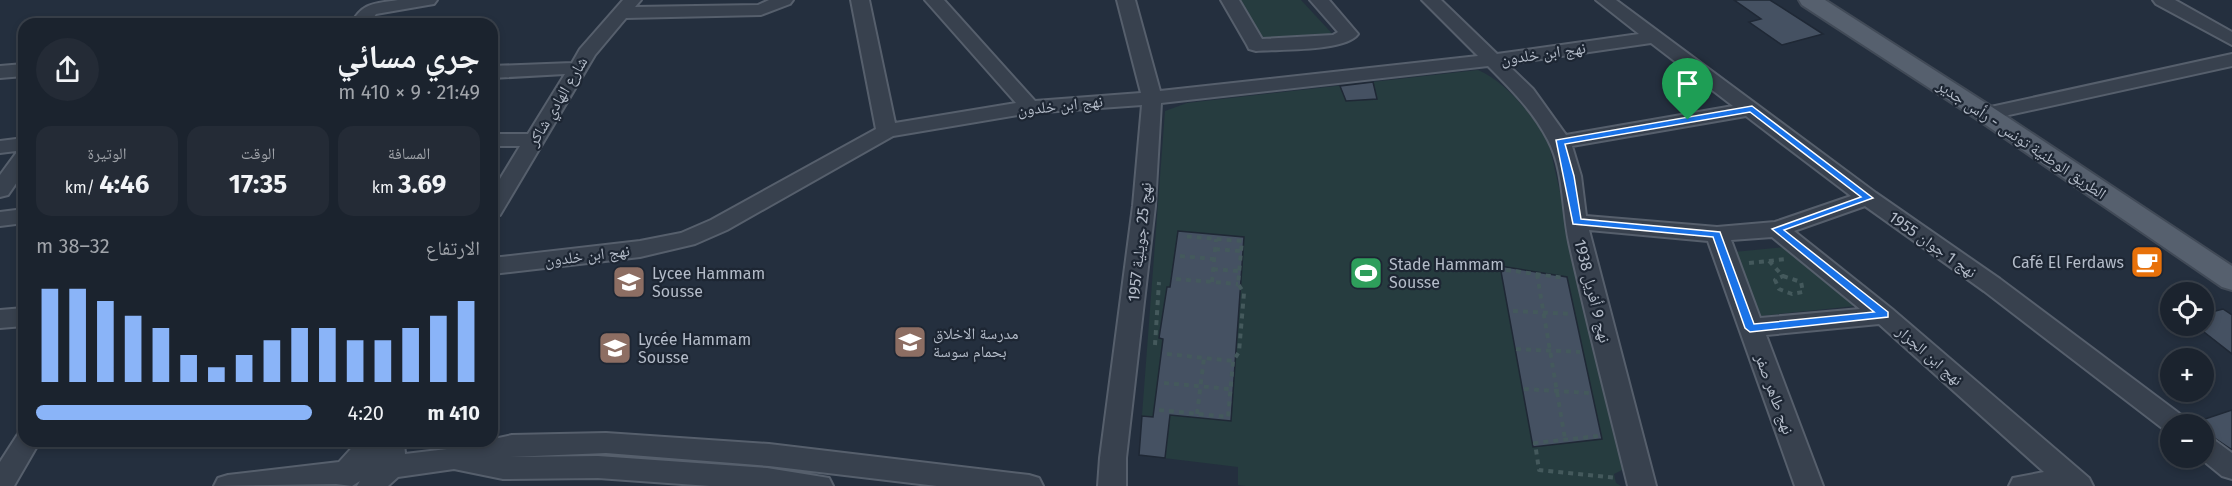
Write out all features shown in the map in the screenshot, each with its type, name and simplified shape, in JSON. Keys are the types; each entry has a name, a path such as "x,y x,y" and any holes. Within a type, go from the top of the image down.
{"main road":[{"name":"الطريق الوطنية تونس - رأس جدير","path":"1810,0 1986,114 2232,280"}],"street":[{"path":"363,18 371,10 428,0"},
{"path":"627,7 761,10 784,0"},
{"path":"860,0 887,132"},
{"path":"934,0 1030,107"},
{"name":"نهج 25 جويلية 1957","path":"1112,486 1113,458 1144,206 1152,98 1126,0"},
{"path":"1230,0 1256,45 1336,40 1349,34 1319,0"},
{"name":"نهج 9 أفريل 1938","path":"1431,0 1526,93 1560,142 1570,176 1576,222 1641,483"},
{"name":"نهج 1 جوان 1955","path":"1605,0 1868,198 1992,285 2162,414"},
{"path":"2162,0 2232,39"},
{"name":"شارع الهادي شاكر","path":"498,200 577,68 597,39 627,7"},
{"name":"نهج ابن خلدون","path":"498,265 640,249 687,239 719,225 887,132 922,124 1030,107 1152,98 1490,60 1655,37"},
{"path":"1986,114 2232,60"},
{"path":"498,72 577,68"},
{"path":"0,72 18,70"},
{"path":"1560,142 1752,109"},
{"path":"498,140 533,140"},
{"path":"0,147 18,145"},
{"path":"0,190 18,165"},
{"path":"1576,222 1717,234 1777,229 1868,198"},
{"path":"0,219 18,217"},
{"name":"نهج ابن الجزار","path":"1777,229 1884,315 2075,482"},
{"name":"نهج طاهر صفر","path":"1717,234 1809,486"},
{"path":"1750,328 1884,315"},
{"path":"0,319 18,318"},
{"path":"447,460 512,446 606,443 769,455 1029,486"},
{"path":"0,485 23,447"},
{"path":"346,479 370,447"},
{"path":"371,486 391,453"},
{"path":"228,486 346,479 391,453 503,468 596,476 767,479 819,486"},
{"path":"2214,454 2232,468"},
{"path":"2023,486 2075,482"}],"path":[{"path":"1159,410 1228,417 1233,361 1239,352 1244,293 1238,284 1242,241 1182,236"},
{"path":"1212,282 1216,239"},
{"path":"1215,249 1241,251"},
{"path":"1180,256 1214,259"},
{"path":"1728,266 1811,256"},
{"path":"1769,261 1782,276 1797,279 1803,286 1803,292 1792,294 1779,289 1775,280 1782,276"},
{"path":"1213,269 1239,271"},
{"path":"1506,270 1565,278"},
{"path":"1537,274 1565,439"},
{"path":"1176,279 1238,284"},
{"path":"1155,345 1159,282"},
{"path":"1513,311 1572,314"},
{"path":"1516,349 1580,352"},
{"path":"1167,354 1233,361"},
{"path":"1197,414 1203,358"},
{"path":"1164,383 1230,389"},
{"path":"1524,389 1589,393"},
{"path":"1598,436 1535,443 1539,470 1641,483"}],"green space":[{"path":"1235,0 1301,0 1339,41 1265,48"},
{"name":"Stade Hammam Sousse","path":"1478,70 1508,91 1535,120 1548,140 1624,469 1614,474 1616,483 1621,486 1246,486 1238,485 1238,467 1139,455 1165,111 1187,103"},
{"path":"1785,247 1855,306 1760,316 1734,252"}],"building":[{"path":"1734,0 1770,0 1823,34 1782,45 1749,22 1761,19"},
{"path":"1373,82 1377,99 1346,101 1340,86"},
{"path":"1178,231 1244,237 1231,421 1170,415 1165,458 1139,455 1142,416 1153,417 1163,339 1159,338 1167,287 1170,287"},
{"path":"1500,266 1567,277 1602,439 1533,447"},
{"path":"2223,309 2232,315 2232,354 2209,336 2214,336 2214,311"},
{"path":"2232,410 2232,450 2214,438 2214,416"}],"place":[{"name":"Café El Ferdaws","path":"2147,262"},
{"name":"Stade Hammam Sousse","path":"1366,273"},
{"name":"Lycee Hammam Sousse","path":"629,282"},
{"name":"مدرسة الاخلاق بحمام سوسة","path":"910,342"},
{"name":"Lycée Hammam Sousse","path":"615,348"}],"route":[{"path":"1752,109 1868,198 1777,229 1884,315 1750,328 1717,234 1576,222 1570,176 1560,142 1688,120 1752,109"}]}
